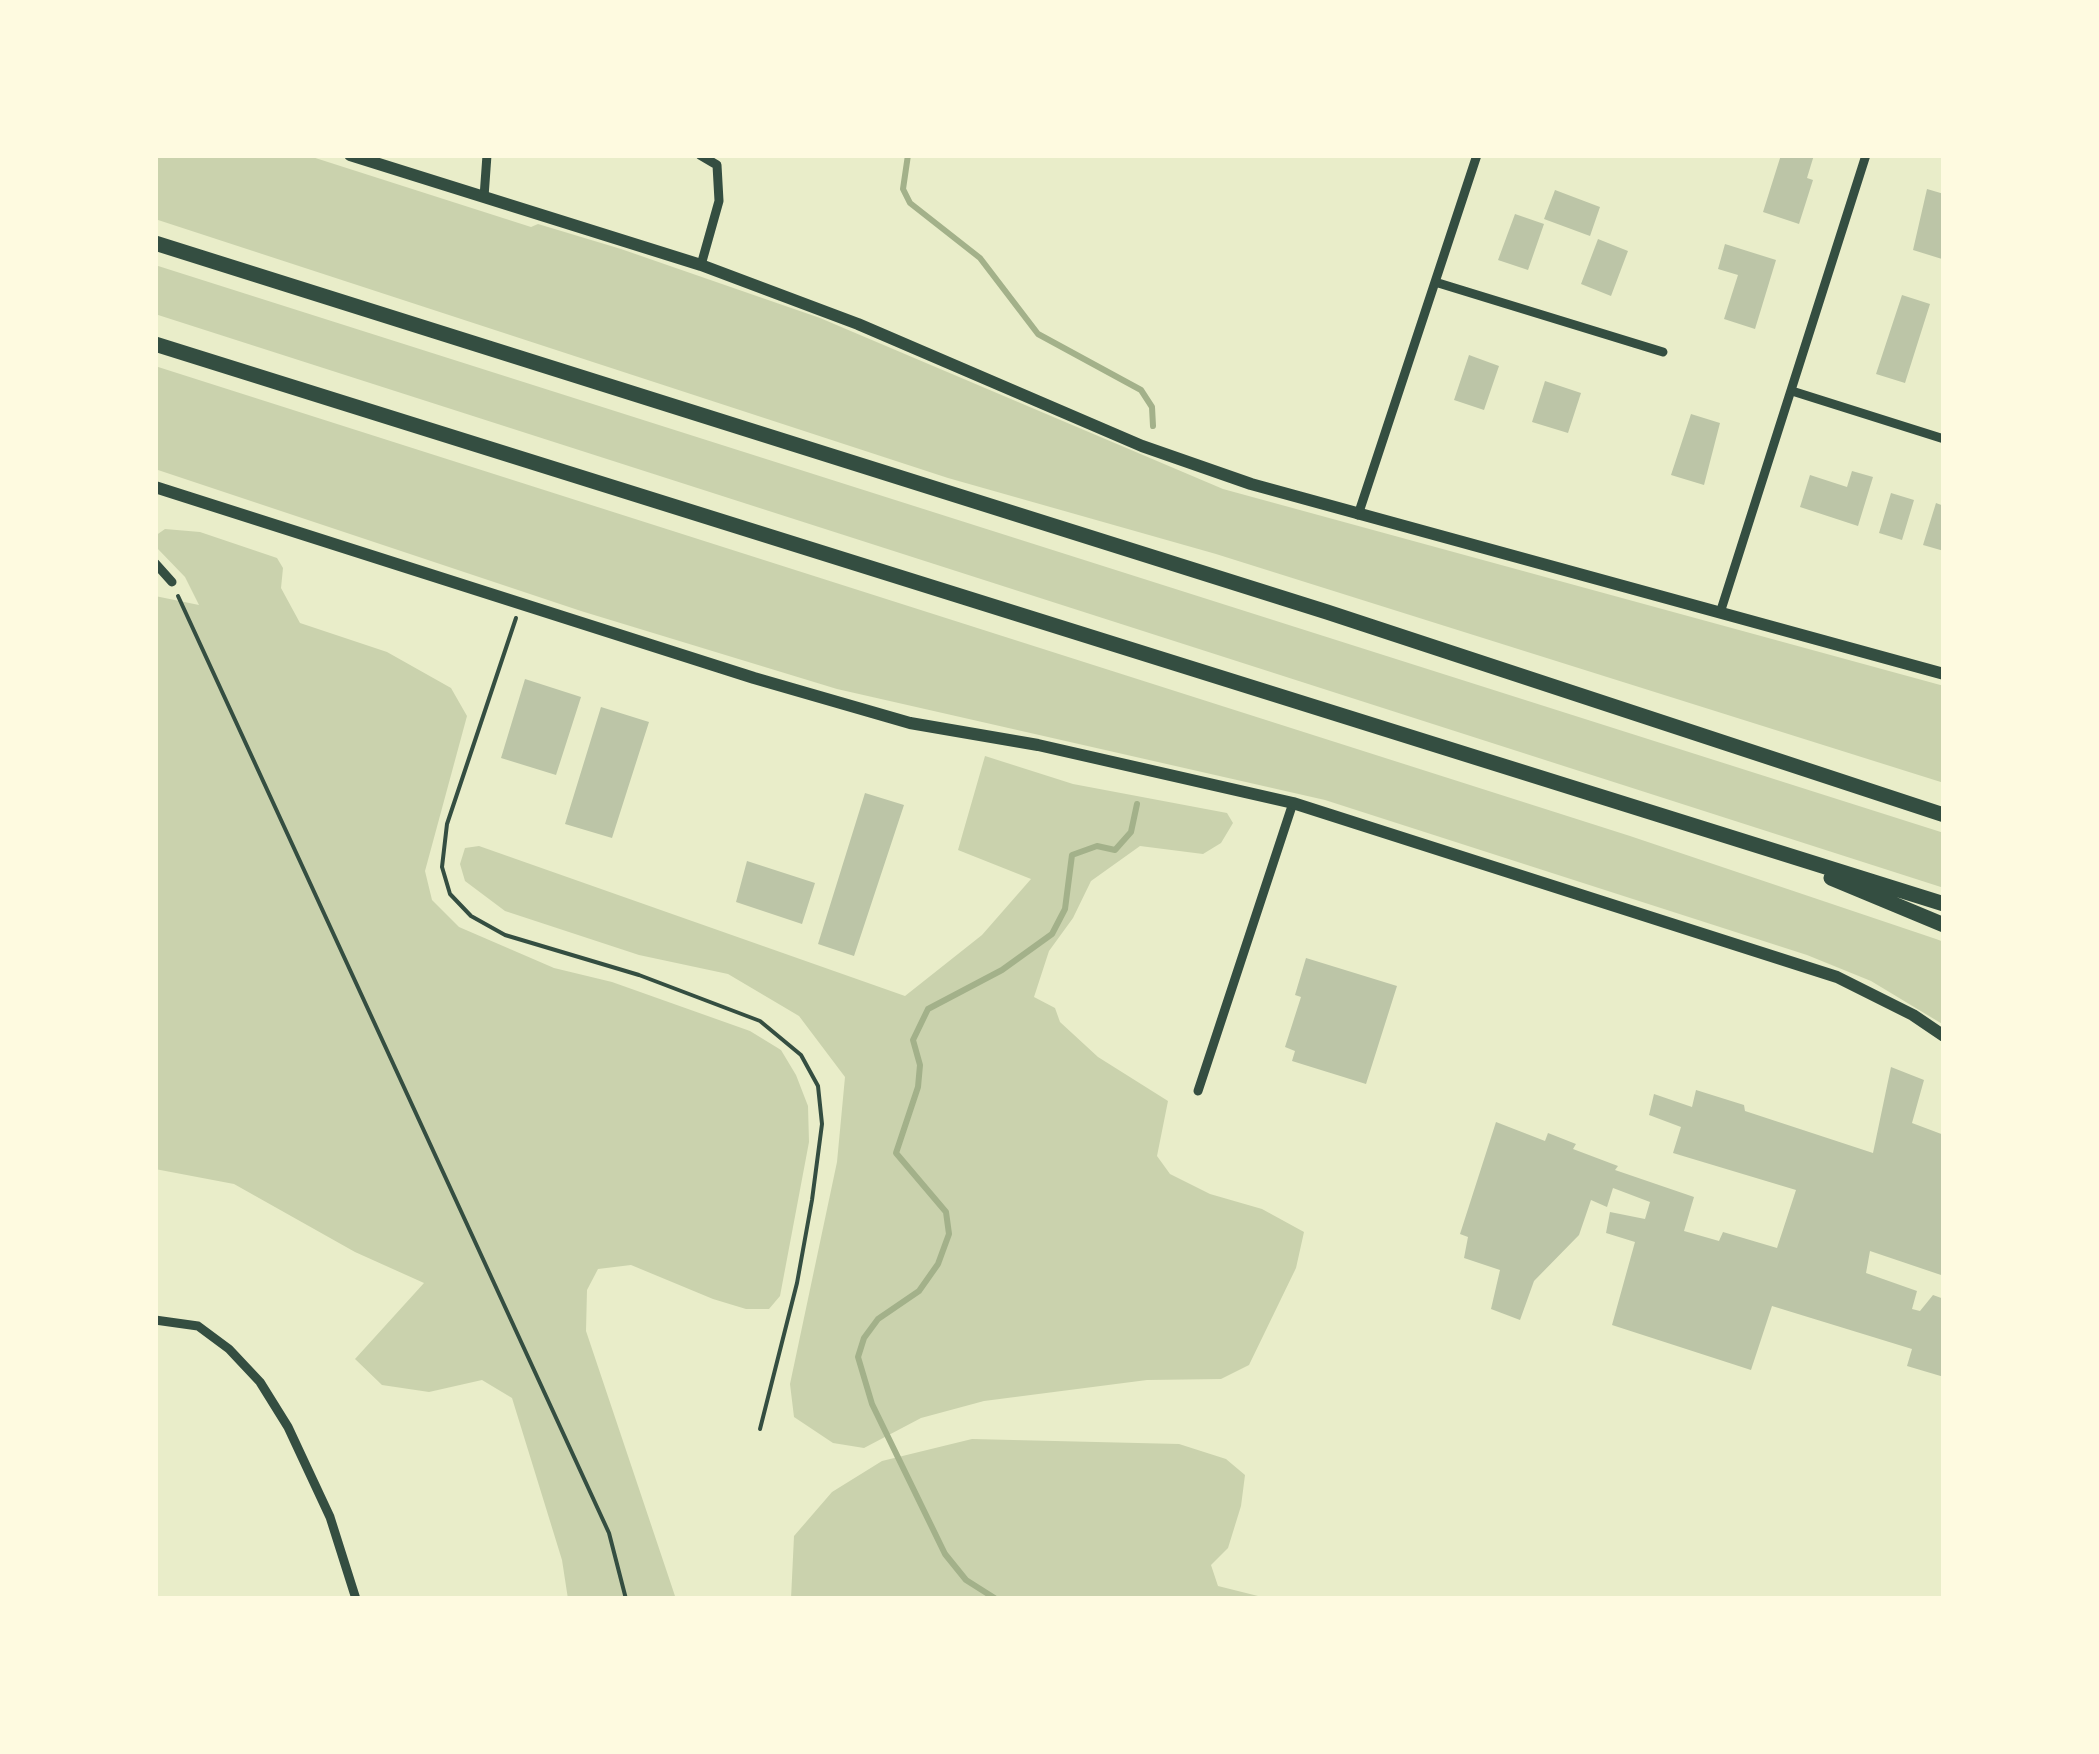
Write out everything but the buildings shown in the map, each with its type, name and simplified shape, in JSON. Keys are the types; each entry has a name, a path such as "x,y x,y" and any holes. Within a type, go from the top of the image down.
{"highway":[{"path":"155,243 1308,606 1944,815"},
{"path":"155,344 1944,904"},
{"path":"1847,784 1944,804"},
{"path":"1739,840 1944,925"}],"main road":[{"path":"350,155 701,265 858,324 1142,446 1358,516 1944,674"},
{"path":"155,487 910,723 1038,745 1294,803 1838,977 1913,1015 1944,1036"}],"street":[{"path":"484,198 487,155"},
{"path":"700,155 716,165 719,201 701,265"},
{"path":"1358,516 1477,155"},
{"path":"1720,613 1866,155"},
{"path":"1436,282 1663,352"},
{"path":"1792,391 1944,439"},
{"path":"155,563 172,582"},
{"path":"1198,1092 1294,803"},
{"path":"155,1320 198,1326 229,1349 260,1382 288,1427 330,1517 356,1599"}],"path":[{"path":"172,582 609,1533 626,1599"},
{"path":"521,604 447,824 442,866 450,894 472,916 505,935 670,986 760,1021 801,1054 818,1086 822,1124 812,1200 794,1300 760,1429"}],"green space":[{"path":"155,155 306,155 531,227 538,224 621,249 820,318 1223,489 1944,686 1944,783 1216,554 948,478 155,219"},
{"path":"155,265 1944,833 1944,888 155,314"},
{"path":"155,366 1630,836 1936,939 1944,942 1944,1025 1871,981 1807,955 1325,800 837,689 581,611 155,469"},
{"path":"165,529 200,532 277,558 283,568 281,588 300,623 387,652 451,688 467,716 425,871 432,900 459,927 554,968 612,982 750,1031 781,1050 796,1075 808,1106 809,1142 780,1296 769,1309 746,1309 713,1299 631,1265 598,1269 587,1290 586,1331 676,1599 568,1599 562,1560 512,1398 482,1380 429,1392 382,1385 355,1359 424,1283 355,1252 234,1184 155,1169 155,596 199,605 185,577 157,548 155,536"},
{"path":"985,756 1073,784 1227,813 1233,823 1221,843 1203,854 1140,846 1091,881 1073,918 1049,951 1034,997 1055,1008 1060,1022 1098,1057 1168,1101 1157,1156 1170,1174 1210,1194 1262,1209 1304,1232 1296,1268 1249,1365 1221,1379 1147,1380 984,1401 921,1418 864,1448 833,1443 794,1417 790,1384 837,1162 845,1077 799,1016 728,974 639,955 505,911 465,881 460,864 465,848 479,846 905,996 982,935 1031,879 958,850"},
{"path":"972,1439 1179,1444 1226,1459 1245,1475 1241,1506 1228,1548 1211,1565 1218,1586 1270,1599 791,1599 794,1536 832,1492 882,1461"}],"waterway":[{"path":"908,155 903,189 910,203 980,258 1038,334 1141,390 1152,407 1153,426"},
{"path":"996,1599 966,1580 945,1554 872,1404 858,1357 864,1338 878,1319 919,1291 938,1264 949,1234 946,1212 896,1153 918,1087 920,1065 913,1040 928,1009 1002,970 1052,934 1065,909 1072,855 1097,846 1115,850 1131,832 1137,804"}]}
